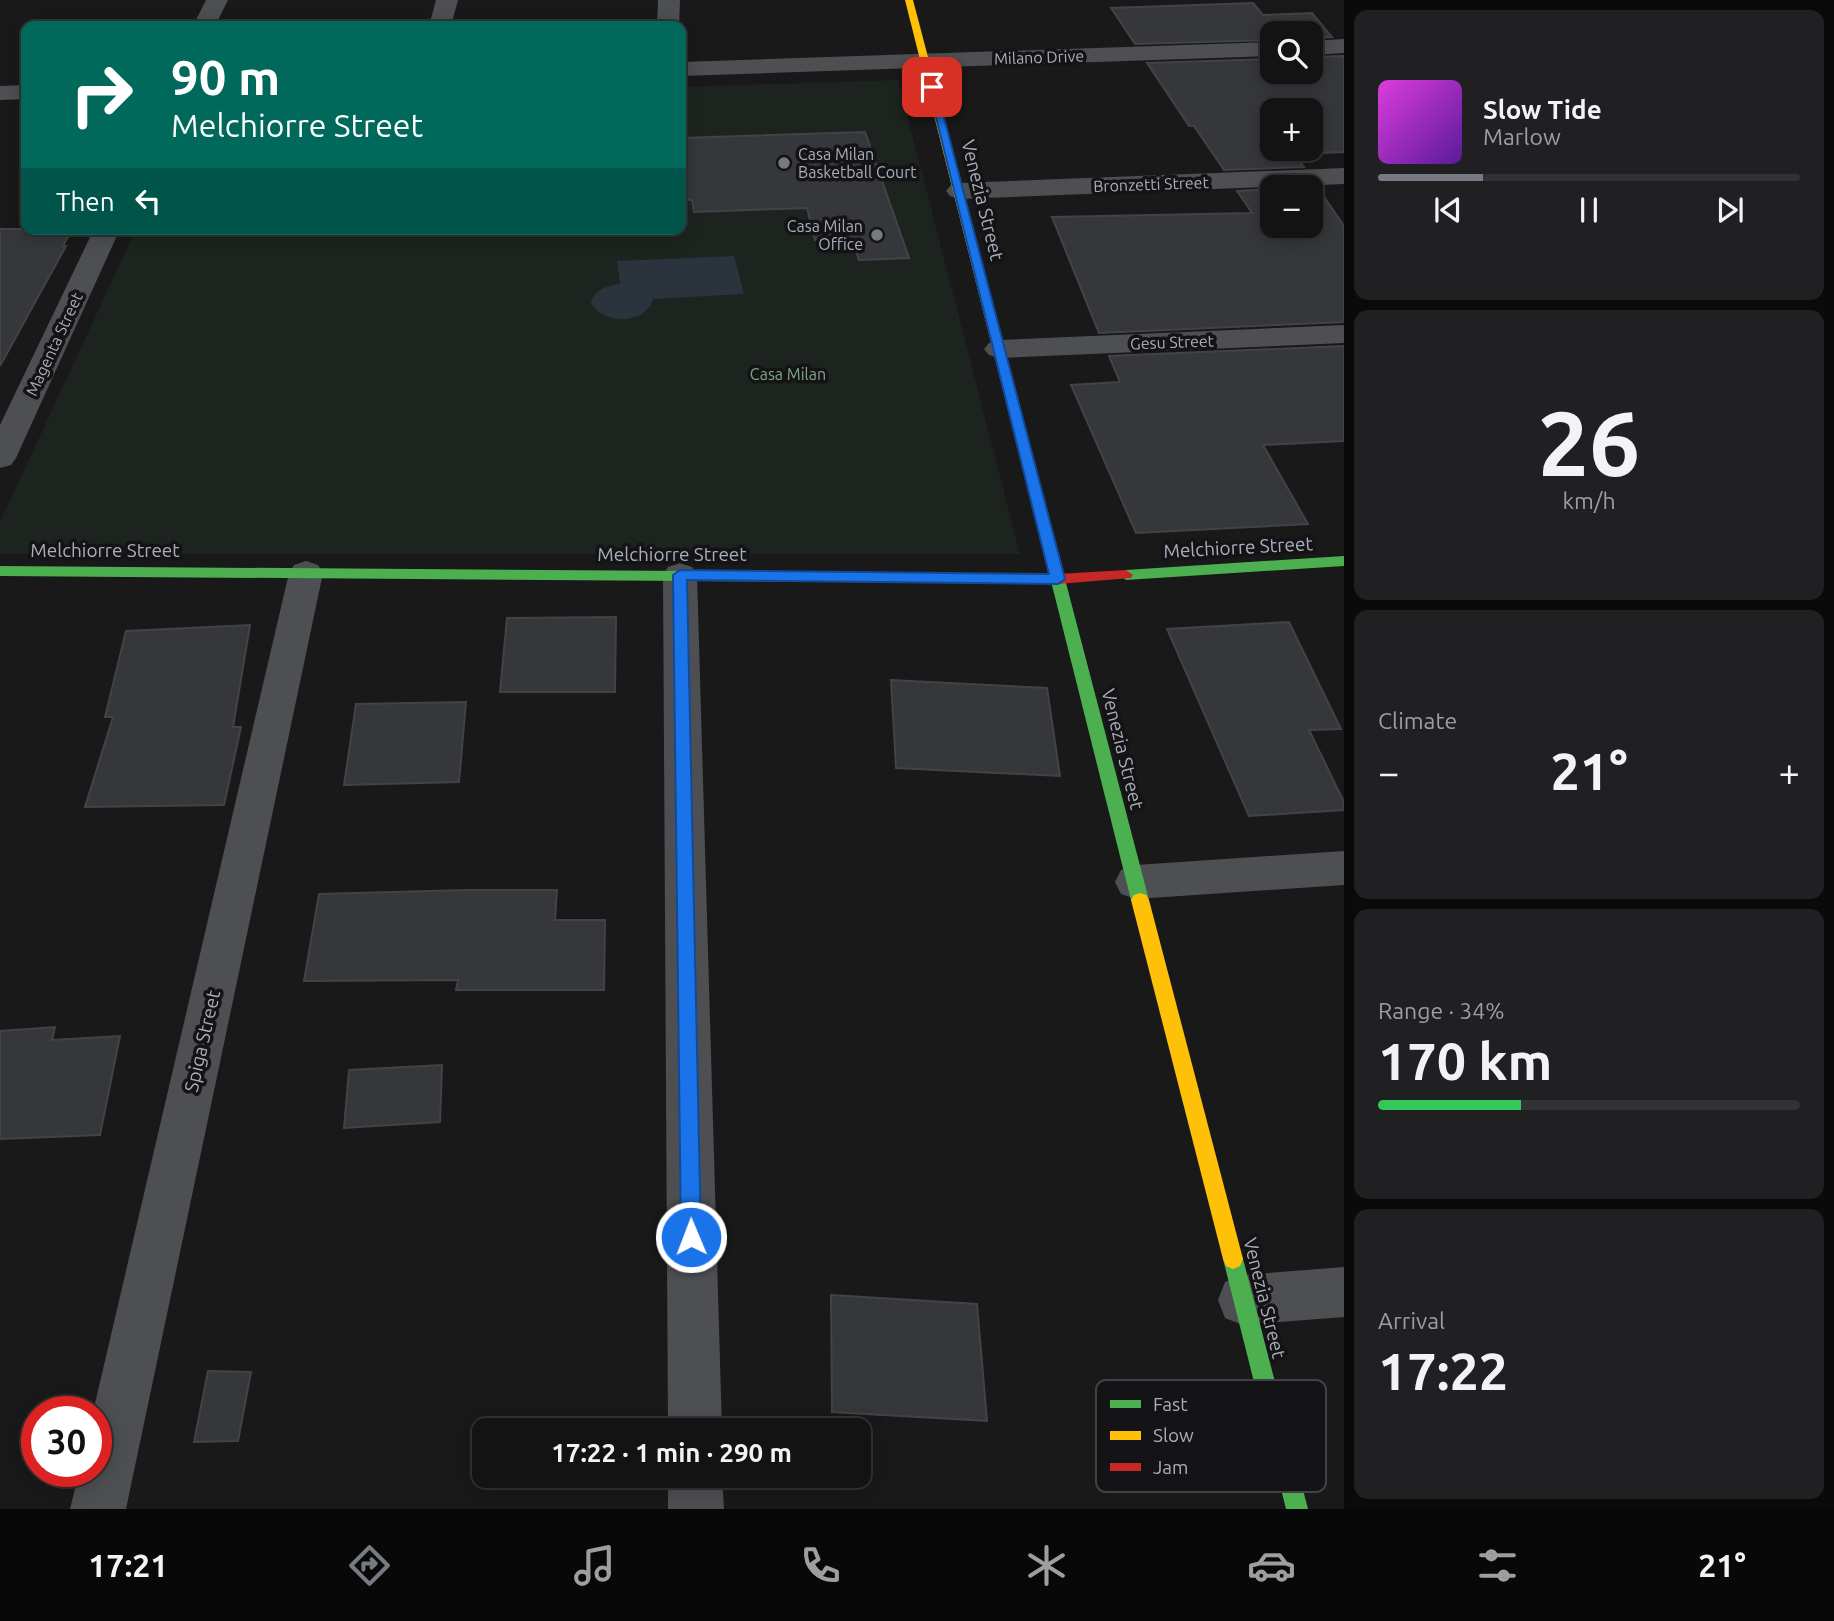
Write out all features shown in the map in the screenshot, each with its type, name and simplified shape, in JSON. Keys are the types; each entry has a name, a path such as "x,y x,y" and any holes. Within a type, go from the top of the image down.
{"street":[{"path":"206,21 217,0"},
{"path":"441,21 447,0"},
{"path":"668,21 669,0"},
{"name":"Venezia Street","path":"909,0 1264,1380"},
{"path":"1323,47 1344,46"},
{"name":"Milano Drive","path":"686,69 1260,49"},
{"path":"0,93 21,92"},
{"name":"Bronzetti Street","path":"959,191 1344,176"},
{"name":"Magenta Street","path":"0,458 104,235"},
{"name":"Gesu Street","path":"999,349 1344,334"},
{"name":"Melchiorre Street","path":"0,570 1058,579 1344,561"},
{"name":"Spiga Street","path":"98,1509 306,573"},
{"path":"680,575 695,1418"},
{"path":"1136,882 1344,868"},
{"path":"1243,1300 1344,1292"},
{"path":"695,1488 696,1509"},
{"name":"Venezia Street","path":"1293,1492 1297,1509"}],"green space":[{"name":"Casa Milan","path":"898,80 1020,554 0,554 0,522 133,235 686,235 686,87"}],"shaded area":[{"path":"734,256 744,294 653,299 642,314 624,319 605,315 591,303 599,291 620,284 617,261"}],"building":[{"path":"1253,3 1263,15 1312,13 1319,21 1260,21 1260,40 1135,44 1111,8"},
{"path":"1323,26 1332,37 1323,37"},
{"path":"1344,56 1344,152 1323,153 1323,98 1260,98 1260,161 1300,161 1304,167 1224,170 1194,126 1189,126 1147,63 1260,59 1260,84 1323,84 1323,57"},
{"path":"865,132 909,258 859,260 852,239 815,240 807,208 694,212 692,200 686,200 686,138"},
{"path":"1260,190 1260,238 1323,238 1323,195 1344,226 1344,322 1099,333 1052,217 1252,213 1237,191"},
{"path":"0,229 21,229 21,235 69,235 63,246 66,246 0,366"},
{"path":"1344,346 1344,441 1263,445 1308,524 1136,533 1071,385 1120,382 1109,356"},
{"path":"616,617 615,692 500,692 507,618"},
{"path":"1289,622 1341,729 1309,730 1344,802 1344,810 1249,816 1167,629"},
{"path":"250,625 233,727 241,727 224,805 85,807 113,717 105,717 126,631"},
{"path":"891,680 1047,688 1060,776 896,768"},
{"path":"466,702 459,782 344,785 356,704"},
{"path":"557,890 555,920 605,920 604,990 456,990 458,980 304,981 319,894"},
{"path":"55,1027 52,1040 120,1036 100,1135 0,1139 0,1031"},
{"path":"442,1065 440,1122 344,1128 349,1070"},
{"path":"831,1295 977,1304 987,1421 832,1412"},
{"path":"208,1371 251,1372 238,1441 194,1442"}],"traffic: fast":[{"path":"999,350 1140,900"},
{"path":"1126,575 1344,561"},
{"path":"0,571 817,577"},
{"path":"1233,1259 1264,1380"},
{"path":"1293,1492 1297,1509"}],"traffic: slow":[{"path":"909,0 999,350"},
{"path":"1140,900 1233,1259"}],"traffic: jam":[{"path":"817,577 1058,579 1126,575"}],"place":[{"name":"Casa Milan Basketball Court","path":"784,163"},
{"name":"Casa Milan Office","path":"877,235"}],"route":[{"path":"691,1237 680,575 1058,579 932,87"}]}
